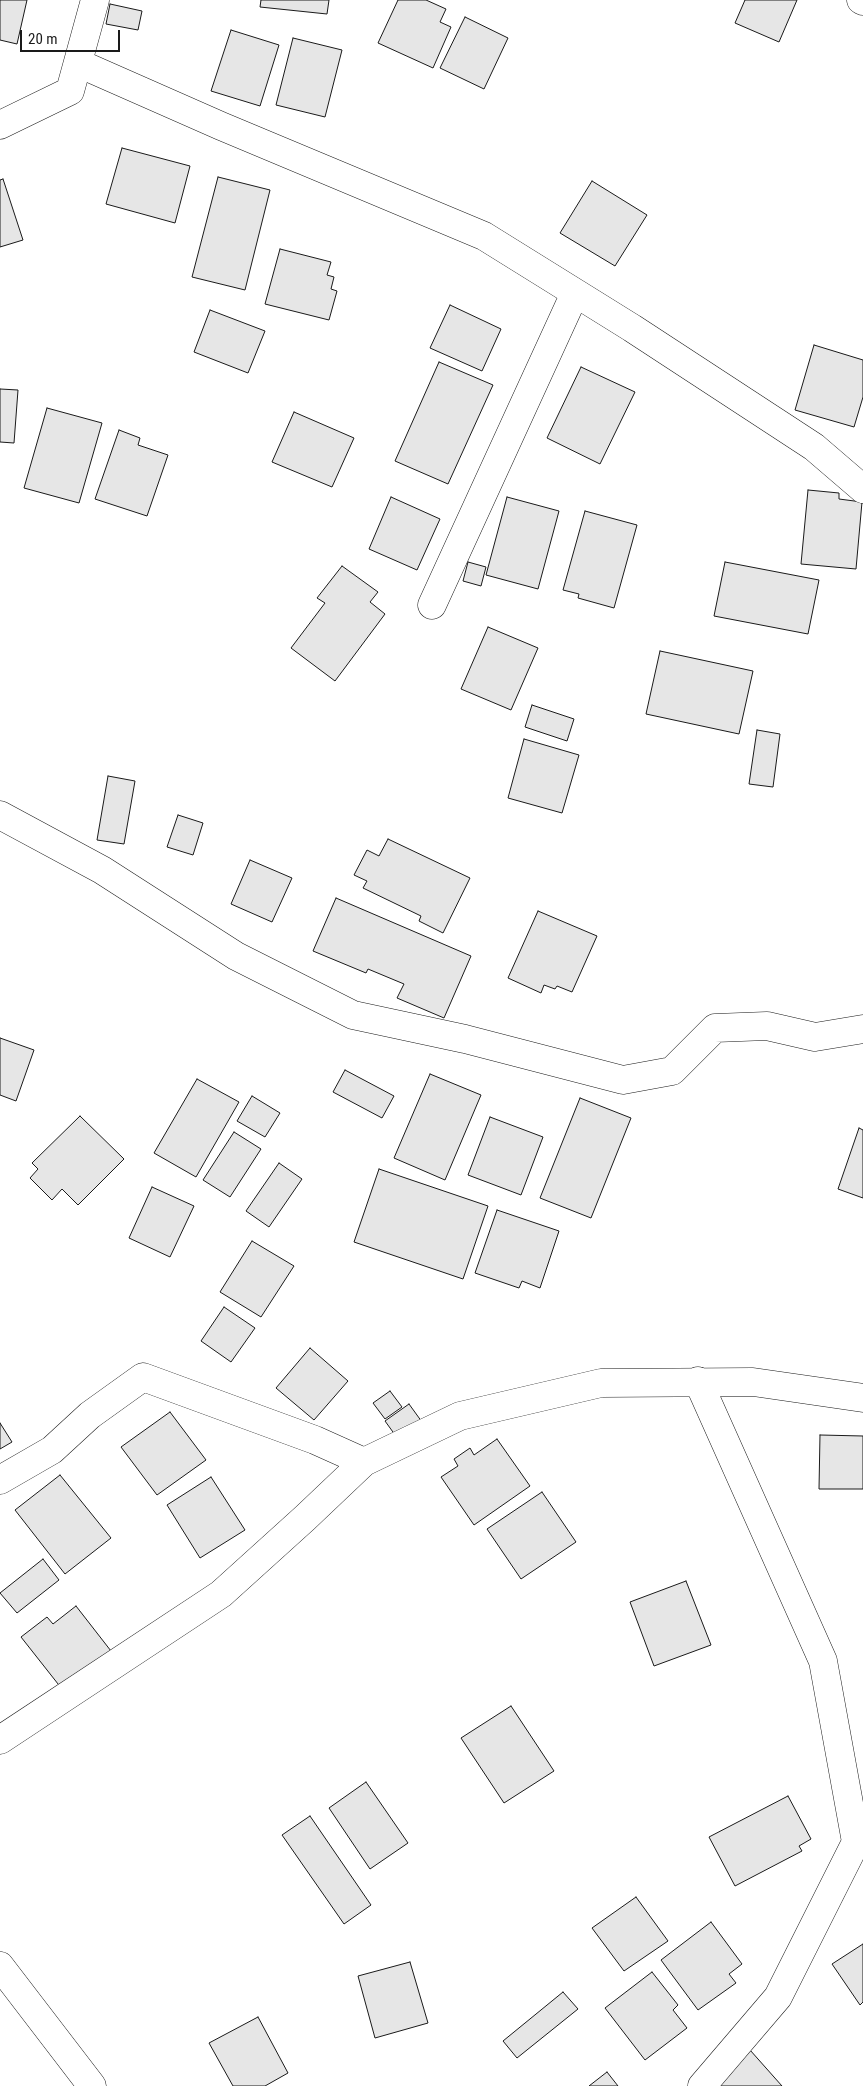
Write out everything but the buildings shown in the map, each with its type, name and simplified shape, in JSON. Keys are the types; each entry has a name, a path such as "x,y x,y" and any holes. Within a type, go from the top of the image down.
{"street":[{"path":"0,125 70,90 95,0"},
{"path":"78,63 230,130 484,236 814,447 863,489"},
{"path":"432,605 575,293"},
{"path":"0,815 102,870 236,956 354,1015 465,1039 623,1080 672,1071 715,1028 767,1026 815,1037 863,1029"},
{"path":"0,1480 52,1450 90,1415 143,1377 315,1440 364,1462"},
{"path":"698,1381 823,1661 856,1842 778,1997 702,2086"},
{"path":"0,1740 221,1594 306,1518 364,1462 460,1416 601,1383 753,1382 863,1398"},
{"path":"0,1966 92,2086"}]}
